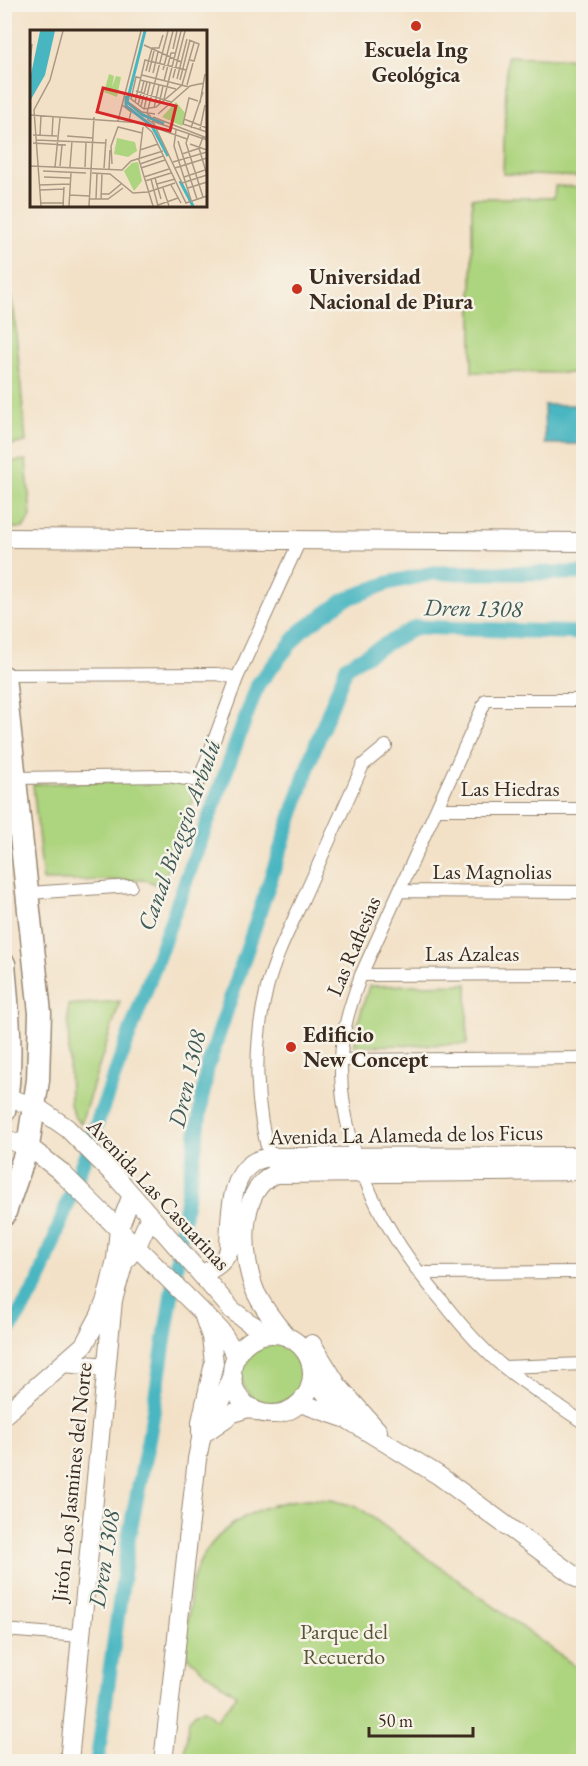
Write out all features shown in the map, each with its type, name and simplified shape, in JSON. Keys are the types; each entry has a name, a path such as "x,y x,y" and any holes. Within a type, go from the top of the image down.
{"highway":[{"path":"4,676 40,1014 38,1080 28,1146 4,1215"},
{"path":"4,964 10,1038 6,1105"}],"street":[{"path":"4,538 584,542"},
{"path":"15,778 168,776 199,781 237,678 300,540"},
{"path":"4,676 217,674 237,678"},
{"name":"Las Raflesias","path":"584,700 486,700 361,975 348,1011 341,1060 346,1111 360,1165 393,1235 419,1273 458,1321 504,1367 584,1423"},
{"path":"273,1166 263,1130 258,1087 260,1028 268,987 283,945 363,765 386,746"},
{"name":"Las Hiedras","path":"437,808 584,809"},
{"path":"28,893 131,886"},
{"name":"Las Magnolias","path":"399,891 584,892"},
{"name":"Las Azaleas","path":"361,975 584,974"},
{"path":"341,1060 584,1058"},
{"name":"Avenida Las Casuarinas","path":"6,1105 35,1106 67,1128 118,1179 232,1310 248,1322 277,1335"},
{"path":"4,1139 28,1146 60,1171 220,1330 237,1356"},
{"name":"Avenida La Alameda de los Ficus","path":"200,1271 216,1267 225,1258 229,1250 233,1200 239,1177 255,1161 273,1166 360,1165 584,1156"},
{"name":"Avenida La Alameda de los Ficus","path":"360,1165 584,1171"},
{"name":"Avenida La Alameda de los Ficus","path":"273,1166 258,1186 250,1207 245,1239 250,1276 277,1335"},
{"path":"4,1415 84,1345 107,1297 116,1259 118,1228 132,1195"},
{"name":"Jirón Los Jasmines del Norte","path":"69,1761 113,1300 124,1262 153,1220"},
{"path":"419,1273 584,1272"},
{"path":"267,1312 301,1333 313,1345 338,1386 395,1448"},
{"path":"203,1314 211,1338 214,1363 201,1422 204,1435"},
{"path":"163,1761 197,1459 204,1435 233,1376 237,1356 250,1341 277,1335 300,1346 306,1352 312,1368 308,1391 300,1403 288,1410 276,1413 263,1412 251,1407 238,1394 233,1376"},
{"path":"64,1363 106,1367"},
{"path":"504,1367 584,1364"},
{"path":"312,1377 347,1419"},
{"path":"300,1403 347,1419 438,1475 584,1583"},
{"path":"204,1435 233,1413 251,1407"},
{"path":"4,1630 80,1636"}],"green space":[{"path":"507,56 583,59 583,177 503,174"},
{"path":"555,186 583,187 583,373 472,372 472,198 554,198"},
{"path":"5,274 14,311 26,442 5,446"},
{"path":"26,460 31,516 23,528 5,528 5,462"},
{"path":"173,781 198,787 162,886 145,880 43,881 33,784"},
{"path":"467,984 467,1044 355,1046 359,1019 369,986"},
{"path":"120,1001 81,1123 75,1118 70,1104 68,1005"},
{"path":"266,1342 278,1342 294,1351 301,1361 303,1373 301,1385 294,1395 278,1404 266,1404 255,1399 246,1390 241,1379 241,1367 246,1356 255,1347"},
{"name":"Parque del Recuerdo","path":"331,1500 358,1507 583,1672 583,1761 184,1762 189,1719 196,1712 205,1710 217,1720 237,1695 202,1670 187,1655 185,1634 191,1588 203,1556 226,1530 256,1511 290,1501"}],"water":[{"path":"544,405 583,405 583,444 545,444"}],"waterway":[{"name":"Canal Biaggio Arbulú","path":"4,1338 38,1284 258,684 301,631 344,600 388,583 433,573 584,573"},
{"name":"Dren 1308","path":"97,1762 129,1536 151,1426 207,1069 313,752 347,666 416,627 584,633"}],"place":[{"name":"Escuela Ing Geológica","path":"416,26"},
{"name":"Universidad Nacional de Piura","path":"297,289"},
{"name":"Edificio New Concept","path":"291,1047"}]}
